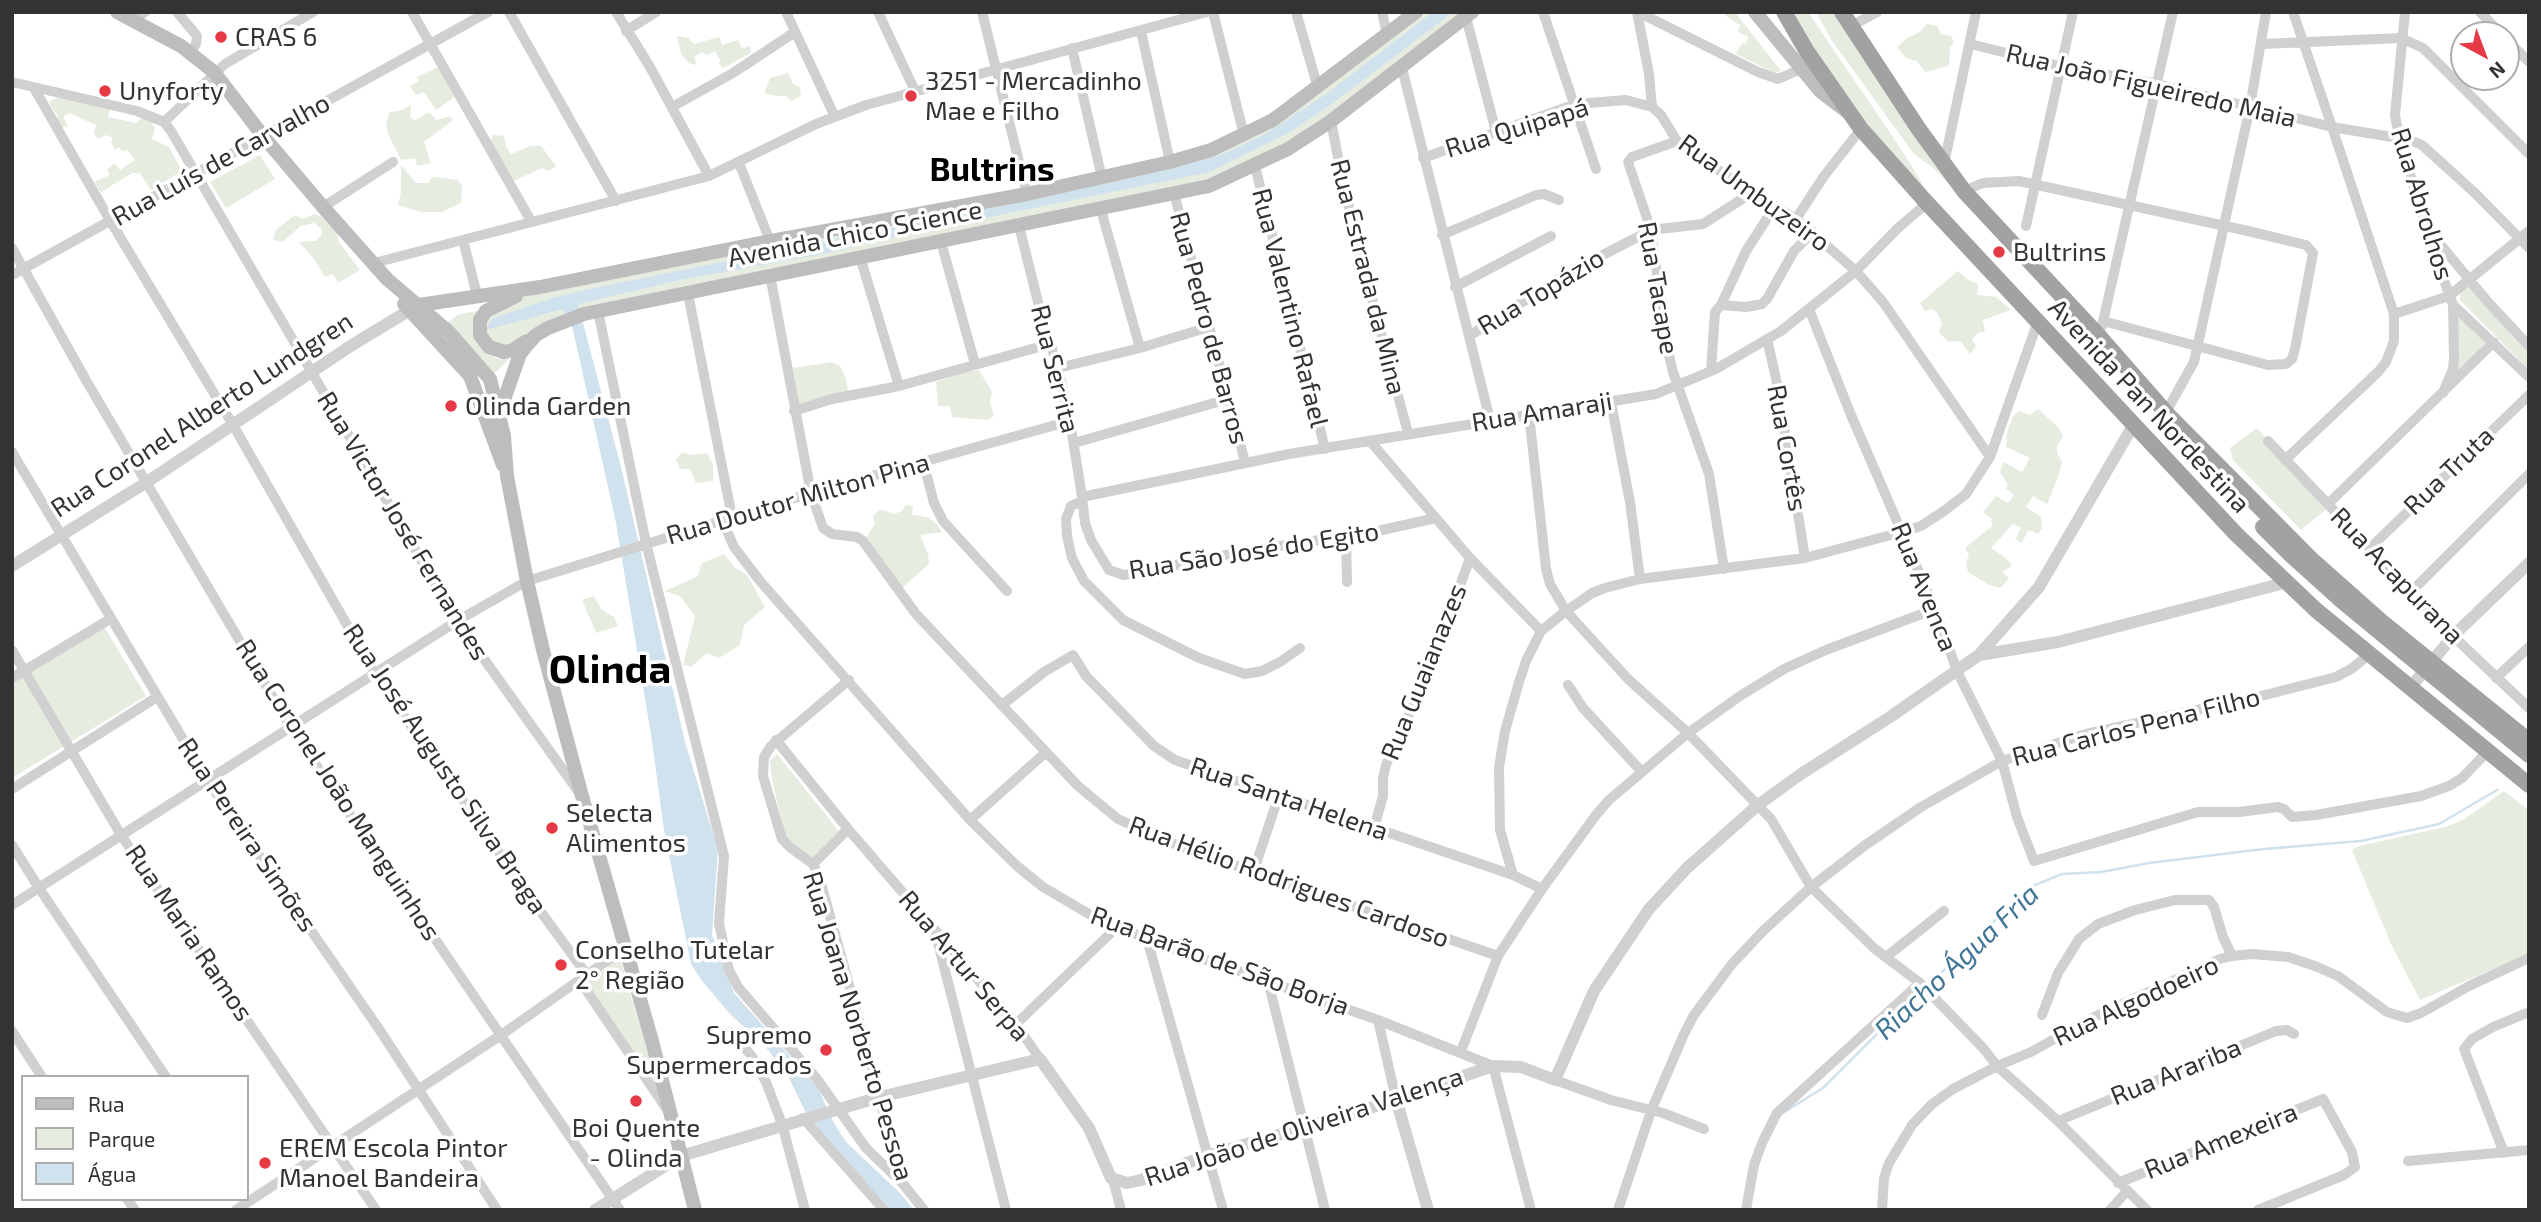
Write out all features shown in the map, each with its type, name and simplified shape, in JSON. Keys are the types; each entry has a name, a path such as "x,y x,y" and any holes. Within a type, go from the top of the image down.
{"highway":[{"name":"Avenida Pan Nordestina","path":"1784,12 1861,129 1927,203 2284,583 2529,785"},
{"name":"Avenida Pan Nordestina","path":"1847,19 1886,82 1964,191 2101,328 2203,461 2263,527 2342,601 2529,754"},
{"name":"Avenida Pan Nordestina","path":"2168,415 2311,559 2431,662 2529,741"},
{"path":"2449,720 2449,706 2453,701 2458,696 2470,694"}],"main road":[{"name":"Avenida Chico Science","path":"414,307 540,287 1027,194 1170,162 1211,149 1273,120 1416,12"},
{"path":"1755,12 1820,91 1847,111"},
{"path":"130,15 191,52 214,72 323,207 414,307 470,376 508,476"},
{"name":"Avenida Chico Science","path":"500,413 520,354 536,335 567,320 591,312 1209,186 1288,149 1331,121 1469,15"},
{"path":"536,335 510,351 494,350 482,340 479,324 482,316 492,307 540,287"},
{"path":"414,307 457,340 490,379 500,413 527,581 582,796 695,1210"},
{"path":"470,376 480,380 490,379 520,354"}],"street":[{"path":"177,12 197,36 191,52"},
{"path":"12,82 137,111 164,122 214,72 313,12"},
{"path":"412,12 531,221"},
{"name":"Rua Luís de Carvalho","path":"12,275 488,12"},
{"path":"509,12 616,201"},
{"path":"616,12 709,176"},
{"path":"624,27 626,12"},
{"path":"624,27 656,12"},
{"path":"786,12 835,117"},
{"path":"878,12 915,92"},
{"path":"982,12 1027,194"},
{"path":"374,263 709,176 866,105 1207,12"},
{"path":"1213,12 1244,135"},
{"path":"1296,12 1318,88"},
{"path":"1382,12 1387,34"},
{"path":"1544,12 1596,169"},
{"path":"1637,12 1758,72 1778,79 1801,69"},
{"path":"1637,12 1649,74 1652,107"},
{"path":"1847,19 1877,12"},
{"path":"1944,164 1976,12"},
{"path":"2026,226 2073,12"},
{"path":"1964,191 1983,183 2012,180 2128,205 2223,226 2306,245 2312,250 2313,259 2292,359 2282,365 2268,365 2197,347 2101,328 2128,205 2173,12"},
{"path":"2168,415 2191,369 2197,347 2250,107 2266,12"},
{"name":"Rua João Figueiredo Maia","path":"2285,460 2378,372 2386,362 2394,341 2393,314 2293,12"},
{"name":"Rua Abrolhos","path":"2405,12 2395,105 2399,138 2451,301 2455,333 2453,369 2443,393"},
{"path":"1469,15 1496,132"},
{"path":"1141,31 1170,162"},
{"path":"672,107 733,73 796,32"},
{"path":"2262,44 2401,38 2423,48 2432,56 2529,154"},
{"name":"Rua João Figueiredo Maia","path":"1970,44 2060,66 2157,84 2332,127"},
{"path":"1072,48 1102,178"},
{"path":"1402,68 1490,420"},
{"name":"Rua José Augusto Silva Braga","path":"34,88 233,425 375,674 530,897 671,1116"},
{"name":"Rua Quipapá","path":"1423,158 1576,104 1626,100 1652,107"},
{"name":"Rua Umbuzeiro","path":"1652,107 1661,115 1677,141 1796,219 1856,271 1883,302 1990,457"},
{"name":"Rua Estrada da Mina","path":"1331,121 1339,168 1360,254 1408,433"},
{"name":"Rua Victor José Fernandes","path":"164,122 457,621 582,796"},
{"path":"2332,127 2416,141 2430,151 2529,248"},
{"path":"1796,219 1824,176 1861,129"},
{"name":"Rua Tacape","path":"1677,141 1632,158 1628,162 1651,230 1667,347 1709,474 1724,569"},
{"path":"323,207 393,162"},
{"path":"739,163 771,241"},
{"name":"Rua Valentino Rafael","path":"1255,166 1325,449"},
{"path":"1651,230 1703,224 1753,192"},
{"name":"Rua Pedro de Barros","path":"1174,193 1245,462"},
{"path":"1443,235 1536,195 1544,194 1559,200"},
{"name":"Rua Amaraji","path":"1082,499 1245,462 1408,433 1611,402 1656,394 1679,386 1767,340 1856,271 1927,203"},
{"path":"1711,371 1713,317 1746,251 1775,206"},
{"path":"1101,209 1140,348"},
{"name":"Rua Serrita","path":"1019,226 1058,368 1070,421 1082,499"},
{"name":"Rua Topázio","path":"1469,336 1570,272 1651,230"},
{"path":"2393,314 2451,301 2529,230"},
{"path":"1721,305 1746,307 1762,304 1794,251 1813,232"},
{"path":"2429,232 2529,346"},
{"path":"1455,287 1551,236"},
{"path":"463,240 477,295"},
{"path":"941,242 975,364"},
{"name":"Rua Coronel João Manguinhos","path":"12,248 87,382 291,728 620,1210"},
{"path":"860,257 898,386"},
{"path":"770,275 811,493"},
{"name":"Rua Barão de São Borja","path":"688,294 734,547 971,820 1010,860 1069,904 1147,939 1378,1020 1493,1066 1521,1068 1704,1129"},
{"path":"2451,301 2529,377"},
{"name":"Rua Coronel Alberto Lundgren","path":"12,566 147,482 414,307"},
{"name":"Rua Avenca","path":"1809,309 1851,415 1935,609 1957,671 2002,761 2032,859 2037,862 2198,812 2239,812 2278,807 2292,817 2421,796 2462,778 2488,751"},
{"path":"591,312 644,543 724,856 719,923 729,970 738,986 866,1148 904,1184"},
{"path":"1513,875 1500,830 1499,767 1519,682 1541,631 1592,593 1640,579 1805,558 1921,526 1957,502 1978,478 1990,457 2038,321"},
{"path":"1058,368 1140,348 1209,327"},
{"name":"Rua Cortês","path":"1767,340 1777,383 1805,558"},
{"name":"Rua Abrolhos","path":"2328,504 2494,342"},
{"path":"794,411 832,399 898,386 1050,344"},
{"name":"Rua Truta","path":"2370,548 2529,395"},
{"path":"1074,443 1228,399"},
{"path":"1611,402 1630,502 1640,579"},
{"path":"1529,414 1546,569 1550,584 1566,611 1628,679 1688,733 1758,805 1778,829 1811,887 1863,939 1920,983 1997,1066 2059,1121 2147,1210"},
{"name":"Rua Doutor Milton Pina","path":"12,905 457,621 527,581 811,493 1070,421"},
{"path":"1555,1080 1594,991 1649,909 1687,868 1758,805 1979,655 2039,587 2134,424"},
{"path":"1370,441 1470,558 1541,631"},
{"name":"Rua Acapurana","path":"2267,441 2453,636 2529,708"},
{"name":"Rua Pereira Simões","path":"12,452 208,781 420,1090 497,1210"},
{"path":"923,461 934,503 943,521 1007,591"},
{"path":"2412,591 2529,474"},
{"name":"Rua Hélio Rodrigues Cardoso","path":"811,493 820,522 826,531 862,540 916,614 1045,753 1086,794 1118,819 1179,846 1253,873 1498,957"},
{"path":"1082,499 1072,506 1066,519 1072,558 1084,581 1123,620 1199,658 1245,674 1262,671 1280,663 1300,648"},
{"name":"Rua São José do Egito","path":"1082,499 1087,532 1106,566 1112,572 1124,575 1436,518"},
{"path":"1346,536 1347,582"},
{"name":"Rua Guaianazes","path":"1374,828 1383,796 1386,765 1431,666 1470,558"},
{"path":"2410,688 2453,636 2529,563"},
{"path":"1979,655 2058,642 2284,583"},
{"path":"1461,1051 1498,957 1542,889 1596,815 1642,772 1688,733 1740,696 1805,659 1935,609"},
{"path":"12,678 110,619"},
{"path":"2497,678 2529,647"},
{"name":"Rua Maria Ramos","path":"12,650 121,835 376,1210"},
{"name":"Rua Carlos Pena Filho","path":"1618,1210 1651,1111 1694,1015 1732,964 1811,887 1864,846 1921,807 2002,761 2086,734 2336,677 2370,654"},
{"name":"Rua Santa Helena","path":"1002,705 1044,672 1073,655 1086,676 1160,751 1193,766 1513,875 1542,889"},
{"name":"Rua Joana Norberto Pessoa","path":"849,680 776,740 766,754 763,769 776,823 786,844 813,864 820,881 880,1097 889,1142 904,1184 923,1210"},
{"path":"1568,685 1583,708 1642,772"},
{"path":"12,789 158,697"},
{"name":"Rua Artur Serpa","path":"776,740 848,829 1016,1024 1089,1128 1114,1180 1121,1210"},
{"path":"971,820 1045,753"},
{"path":"1253,873 1279,795"},
{"path":"813,864 848,829"},
{"path":"12,845 165,1075"},
{"path":"2042,1015 2058,973 2079,939 2098,924 2135,910 2175,900 2209,900 2232,956"},
{"path":"1886,957 1944,911"},
{"path":"1016,1024 1117,927"},
{"path":"935,931 1006,1210"},
{"path":"1147,939 1223,1210"},
{"path":"256,1210 248,1198 334,1147 420,1090 625,948"},
{"name":"Rua Algodoeiro","path":"1882,1210 1884,1178 1889,1163 1919,1115 1954,1089 1997,1066 2031,1052 2094,1017 2232,956 2288,957 2315,965 2338,976 2387,1012 2406,1017 2421,1013 2469,986 2529,958"},
{"path":"1268,981 1325,1210"},
{"path":"1746,1210 1762,1143 1777,1113 1920,983"},
{"path":"2504,1153 2465,1049 2472,1039 2529,1012"},
{"path":"1378,1020 1396,1099 1428,1210"},
{"name":"Rua Arariba","path":"2059,1121 2276,1031 2287,1030 2294,1034"},
{"path":"12,1031 41,1075"},
{"path":"731,1032 760,1069 782,1124 805,1210"},
{"path":"594,1210 681,1156 880,1097 1040,1059"},
{"path":"1493,1066 1531,1210"},
{"name":"Rua João de Oliveira Valença","path":"1114,1180 1141,1180 1209,1155 1396,1099 1493,1066"},
{"name":"Rua Amexeira","path":"2118,1182 2323,1099 2352,1152 2355,1167 2350,1172 2258,1210"},
{"path":"806,1117 884,1210"},
{"path":"2408,1161 2529,1150"},
{"path":"2110,1210 2127,1191"}],"green space":[{"path":"1420,12 1463,12 1397,67 1289,144 1214,180 634,299 511,347 488,344 485,320 520,298 543,289 1214,151"},
{"path":"1726,12 1735,12 1781,71 1774,73 1736,54 1742,43 1746,44 1748,37 1738,32 1740,25 1725,15"},
{"path":"1792,12 1808,12 1901,149 1922,183 1927,197 1840,91"},
{"path":"1816,12 1838,12 1965,200 1933,168 1914,154 1832,41"},
{"path":"1927,24 1937,26 1941,34 1951,36 1954,42 1950,47 1949,66 1925,72 1917,61 1906,58 1897,47"},
{"path":"677,36 688,38 694,44 719,37 722,45 738,40 742,49 750,45 751,53 723,68 715,51 707,55 702,52 695,56 696,65 689,63 681,54"},
{"path":"440,66 456,96 436,110 424,92 416,95 410,86 419,81 417,77"},
{"path":"788,73 793,84 800,87 801,96 791,101 786,96 764,93 770,78"},
{"path":"65,95 110,108 108,117 136,123 146,114 155,128 152,139 169,147 182,171 151,190 140,173 132,173 101,192 94,182 110,175 107,170 114,163 120,170 135,160 127,150 123,152 119,147 115,150 111,142 113,138 106,135 98,139 94,134 96,125 69,113 63,117 68,126 62,128 50,101"},
{"path":"411,105 410,117 414,121 429,112 437,120 450,116 453,120 424,142 431,163 417,166 415,158 401,160 388,134 386,122 390,112"},
{"path":"493,135 504,136 511,154 530,146 541,146 556,166 549,171 542,168 514,181 491,142"},
{"path":"260,155 275,179 226,208 210,182"},
{"path":"401,165 416,183 428,183 432,177 458,180 462,186 461,203 442,212 421,212 398,205"},
{"path":"314,214 322,217 337,232 339,242 360,270 338,283 333,274 325,277 299,242 316,241 322,234 321,228 314,223 301,226 282,242 273,239 276,230 295,215 303,219"},
{"path":"1958,271 1978,284 1977,295 1996,297 2011,310 1983,320 1985,332 1978,333 1972,340 1976,346 1970,354 1960,341 1948,342 1939,332 1942,323 1938,314 1933,309 1925,311 1920,303"},
{"path":"2470,285 2529,347 2529,370 2460,300 2460,292"},
{"path":"481,310 484,316 477,343 486,353 498,359 515,353 493,375 447,323 457,315"},
{"path":"2456,311 2489,341 2454,375"},
{"path":"831,362 840,366 848,391 799,406 793,368"},
{"path":"979,370 992,392 990,402 994,416 987,420 952,417 950,406 938,406 936,382"},
{"path":"2038,409 2059,428 2063,437 2057,445 2057,453 2062,462 2047,504 2033,496 2026,507 2041,517 2042,529 2038,534 2028,530 2022,543 2015,539 2021,528 2013,524 1991,548 2006,558 2012,566 2002,572 2009,578 2001,588 1989,585 1968,572 1966,563 1969,554 1965,548 1992,526 1991,518 1983,512 1996,496 2008,503 2014,495 2006,489 2008,485 2000,472 2004,462 2022,472 2030,458 2006,447 2007,432 2013,416 2019,411 2030,415"},
{"path":"2257,428 2328,508 2301,530 2233,460 2230,448"},
{"path":"682,452 691,455 707,453 713,464 713,481 696,483 690,469 680,469 676,460"},
{"path":"906,505 913,506 912,515 927,517 937,524 942,532 920,535 929,564 901,589 867,537 875,523 873,516 880,509 894,514 902,511"},
{"path":"724,554 734,567 747,575 765,607 744,625 740,645 719,658 707,653 691,667 683,665 695,616 680,596 665,591 698,576 701,564"},
{"path":"594,596 601,609 614,617 618,626 596,633 582,600"},
{"path":"102,623 146,696 12,778 12,680"},
{"path":"777,754 842,835 810,860 786,840 770,761"},
{"path":"2504,791 2529,810 2529,954 2420,1000 2391,944 2352,850 2359,846 2445,827 2463,820"},
{"path":"619,956 645,1042 660,1098 583,982"}],"water":[{"path":"1433,12 1453,12 1290,132 1209,172 823,254 680,280 578,304 622,471 685,742 718,850 712,935 734,993 818,1088 846,1142 899,1192 914,1210 891,1210 806,1113 789,1078 765,1046 731,1015 691,964 664,830 616,523 573,330 563,309 486,330 492,319 552,298 1031,200 1176,168 1226,153 1267,133 1325,95"}],"waterway":[{"name":"Riacho Água Fria","path":"1926,985 1955,961 2014,901 2035,885 2062,874 2101,872 2149,863 2264,849 2361,841 2439,824 2497,790"},
{"name":"Riacho Água Fria","path":"1786,1111 1823,1088 1922,989"}],"place":[{"name":"CRAS 6","path":"221,37"},
{"name":"Unyforty","path":"105,91"},
{"name":"3251 - Mercadinho Mae e Filho","path":"911,96"},
{"name":"Bultrins","path":"1999,252"},
{"name":"Olinda Garden","path":"451,406"},
{"name":"Selecta Alimentos","path":"552,828"},
{"name":"Conselho Tutelar 2° Região","path":"561,965"},
{"name":"Supremo Supermercados","path":"826,1050"},
{"name":"Boi Quente - Olinda","path":"636,1101"},
{"name":"EREM Escola Pintor Manoel Bandeira","path":"265,1163"}],"district":[{"name":"Bultrins","path":"992,170"},
{"name":"Olinda","path":"610,670"}]}
